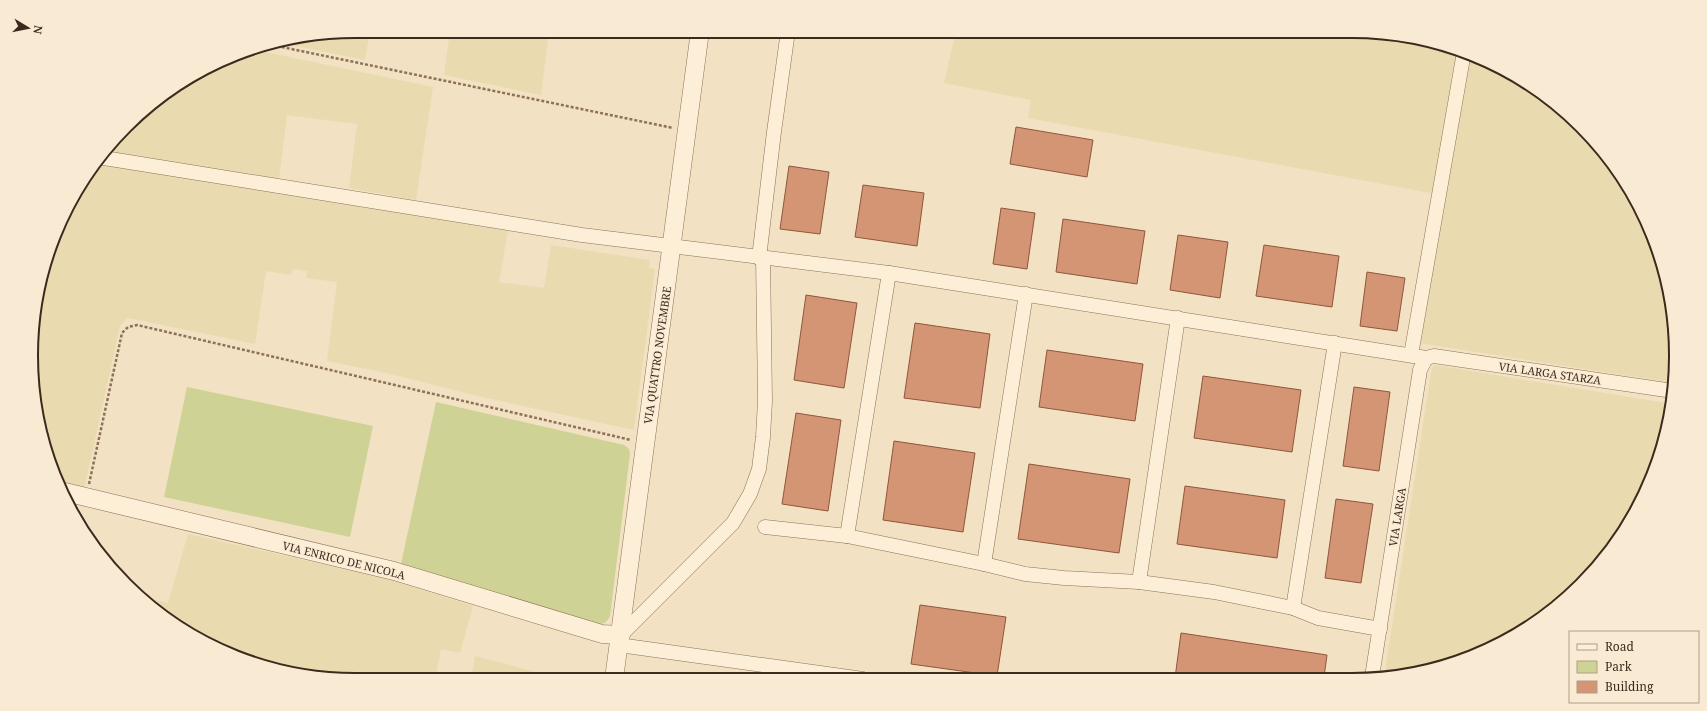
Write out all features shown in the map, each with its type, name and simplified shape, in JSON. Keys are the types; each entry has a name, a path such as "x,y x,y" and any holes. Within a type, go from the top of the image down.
{"street":[{"name":"VIA QUATTRO NOVEMBRE","path":"615,673 699,38"},
{"path":"620,640 732,523 750,494 759,469 765,402 761,258 774,132 787,38"},
{"path":"1411,355 1463,58"},
{"name":"VIA LARGA STARZA","path":"107,158 582,235 889,273 1426,358 1434,356 1667,389"},
{"path":"847,536 889,273"},
{"path":"984,564 1026,294"},
{"path":"1139,582 1178,318"},
{"path":"1293,608 1335,343"},
{"name":"VIA LARGA","path":"1373,672 1420,370 1426,358"},
{"name":"VIA ENRICO DE NICOLA","path":"70,493 394,571 620,640"},
{"path":"765,527 847,536 984,564 1025,574 1064,578 1139,582 1214,592 1293,608 1318,618 1380,629"},
{"path":"620,640 826,673"}],"path":[{"path":"282,47 687,131"},
{"path":"86,498 122,333 128,327 137,325 645,443"}],"shaded area":[{"path":"369,38 365,60 290,45 335,39"},
{"path":"449,38 548,38 541,95 444,75"},
{"path":"954,38 1352,38 1413,44 1459,57 1436,194 1028,118 1031,100 944,83"},
{"path":"264,52 433,87 416,200 349,188 357,124 287,115 279,179 111,153 146,117 179,92 215,71 234,62"},
{"path":"1469,61 1510,81 1545,104 1576,131 1590,146 1615,179 1645,234 1658,273 1663,294 1668,335 1669,356 1667,382 1419,343"},
{"path":"102,165 508,230 499,282 544,288 551,245 650,260 649,268 655,269 634,430 482,397 391,374 327,361 337,282 306,278 307,271 293,269 291,275 266,271 255,344 128,318 120,326 84,490 66,485 49,438 41,397 38,356 39,335 44,294 55,253 62,234 81,197"},
{"path":"1434,365 1665,403 1663,417 1652,458 1636,496 1615,532 1603,549 1576,580 1545,607 1528,619 1492,640 1473,649 1434,662 1413,667 1385,671 1431,373"},
{"path":"188,534 381,577 473,606 460,653 441,649 436,673 356,673 294,667 253,656 234,649 197,630 152,599 168,603"},
{"path":"475,656 539,673 472,673"}],"green space":[{"path":"187,387 373,426 350,537 164,497"},
{"path":"436,402 624,445 629,449 630,454 610,616 608,620 597,625 401,564"}],"building":[{"path":"1016,127 1093,140 1087,177 1010,164"},
{"path":"789,166 829,172 820,234 780,229"},
{"path":"863,185 924,193 917,246 855,237"},
{"path":"1001,208 1035,213 1027,269 993,264"},
{"path":"1063,219 1145,231 1137,284 1056,272"},
{"path":"1178,235 1228,242 1220,298 1170,290"},
{"path":"1264,245 1339,256 1332,307 1256,296"},
{"path":"1367,272 1405,278 1397,331 1360,326"},
{"path":"806,295 857,303 844,388 794,380"},
{"path":"915,323 990,334 980,408 904,398"},
{"path":"1047,350 1143,364 1135,421 1039,407"},
{"path":"1203,376 1301,390 1292,452 1194,438"},
{"path":"1354,387 1390,392 1379,471 1343,466"},
{"path":"796,413 841,420 828,511 782,504"},
{"path":"894,441 975,453 963,532 883,520"},
{"path":"1029,464 1130,479 1119,553 1018,539"},
{"path":"1185,486 1285,500 1277,558 1177,544"},
{"path":"1336,499 1373,504 1361,583 1325,578"},
{"path":"920,605 1006,617 997,673 976,673 911,664"},
{"path":"1181,633 1327,655 1325,673 1176,673"}]}
